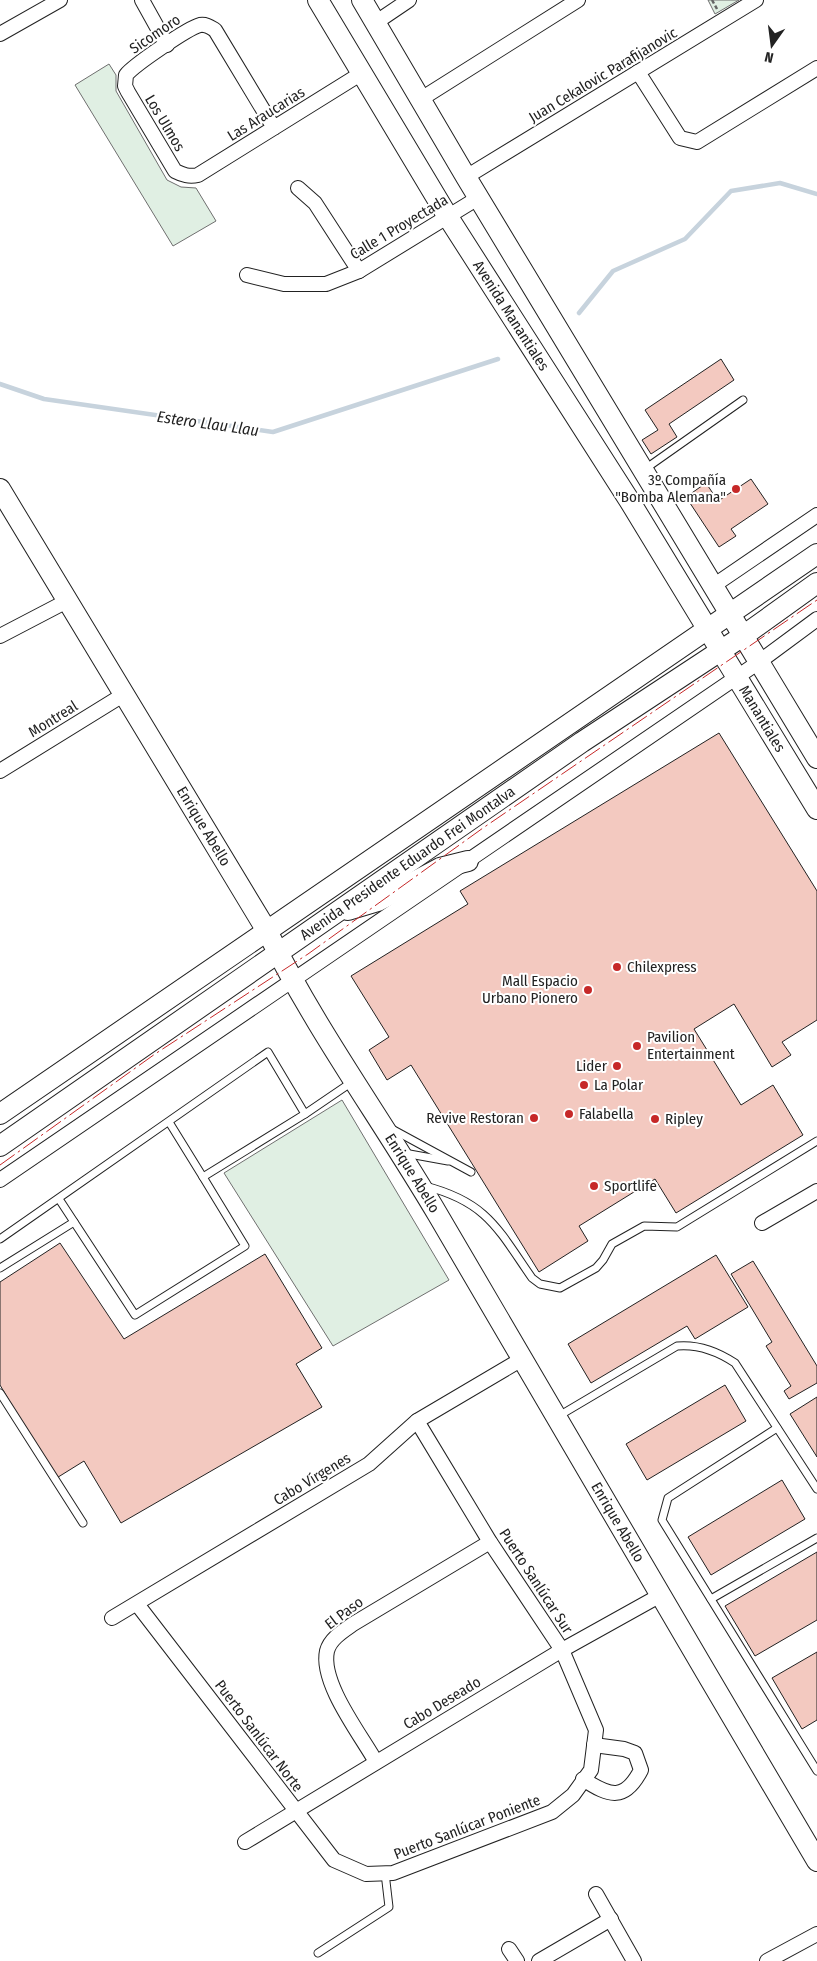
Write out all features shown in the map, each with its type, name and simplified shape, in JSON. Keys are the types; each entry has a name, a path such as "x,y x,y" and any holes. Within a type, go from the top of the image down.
{"main road":[{"name":"Avenida Manantiales","path":"318,0 448,217 550,374 707,629"},
{"name":"Avenida Manantiales","path":"362,0 478,198 730,614"},
{"name":"Enrique Abello","path":"0,490 267,931 292,981 420,1185 659,1596 817,1861"},
{"name":"Avenida Presidente Eduardo Frei Montalva","path":"0,1114 817,554"},
{"name":"Avenida Presidente Eduardo Frei Montalva","path":"1,1147 277,952 582,742 743,636 817,583"},
{"name":"Manantiales","path":"730,614 814,747"},
{"name":"Manantiales","path":"707,629 817,809"},
{"path":"336,912 369,905 430,872 468,861"}],"street":[{"path":"0,34 60,0"},
{"path":"142,0 167,45"},
{"path":"375,23 409,0"},
{"path":"421,99 578,0"},
{"name":"Juan Cekalovic Parafijanovic","path":"466,177 756,0"},
{"name":"Sicomoro","path":"125,80 129,72 196,26 203,24 215,30 274,128"},
{"path":"638,72 680,138 696,142 817,68"},
{"name":"Las Araucarias","path":"186,176 198,175 362,73"},
{"name":"Los Ulmos","path":"125,80 128,92 175,170 186,176"},
{"path":"298,188 315,203 360,271"},
{"name":"Calle 1 Proyectada","path":"247,275 284,284 326,284 360,271 478,198"},
{"path":"713,586 817,515"},
{"path":"0,636 67,601"},
{"name":"Avenida Presidente Eduardo Frei Montalva","path":"0,1180 759,662 817,619"},
{"name":"Montreal","path":"0,771 123,695"},
{"path":"762,1223 817,1191"},
{"name":"Cabo Vírgenes","path":"112,1618 369,1464 418,1421 522,1359"},
{"name":"Puerto Sanlúcar Sur","path":"418,1421 490,1542 562,1650 596,1730 587,1774"},
{"name":"El Paso","path":"376,1762 334,1688 327,1670 327,1650 336,1636 352,1624 490,1542"},
{"name":"Cabo Deseado","path":"245,1842 562,1650 659,1596"},
{"name":"Puerto Sanlúcar Norte","path":"137,1604 334,1860 366,1874"},
{"path":"587,1774 600,1790 622,1792 633,1786 641,1770 635,1754 624,1749 594,1745"},
{"name":"Puerto Sanlúcar Poniente","path":"366,1874 393,1872 552,1812 573,1795 587,1774"},
{"path":"596,1894 634,1961"},
{"path":"539,1961 611,1919"},
{"path":"767,1961 817,1934"},
{"path":"509,1948 517,1961"}],"lane":[{"path":"643,471 743,400"},
{"path":"0,1238 59,1199 268,1052 305,1114"},
{"path":"203,1177 355,1081"},
{"path":"59,1199 135,1316 245,1246 169,1122"},
{"path":"382,1123 456,1162 471,1172"},
{"path":"420,1185 458,1196 479,1209 493,1221 532,1278 540,1284 560,1288 596,1268 612,1244 644,1226 677,1227 817,1141"},
{"path":"400,1152 456,1162"},
{"path":"0,1268 74,1222"},
{"path":"556,1417 677,1346 689,1345 718,1353 735,1363 817,1489"},
{"path":"0,1393 82,1523"},
{"path":"777,1428 668,1498 662,1520 817,1771"},
{"path":"711,1599 817,1538"},
{"path":"318,1952 389,1907 385,1873"}],"green space":[{"path":"708,0 739,0 715,14"},
{"path":"109,64 116,75 116,91 167,180 181,187 196,188 216,221 173,246 75,85"},
{"path":"342,1100 449,1280 333,1346 224,1173"}],"building":[{"path":"721,359 734,380 669,424 677,437 651,454 642,440 658,430 645,410"},
{"path":"751,479 768,504 731,529 736,536 719,547 686,497 706,483 718,501"},
{"name":"Mall Espacio Urbano Pionero","path":"719,733 817,891 817,1020 782,1042 791,1055 772,1067 734,1004 694,1029 741,1105 773,1085 803,1135 676,1213 655,1179 579,1226 588,1241 539,1272 411,1065 387,1080 369,1050 389,1037 351,976 468,904 460,891"},
{"path":"60,1243 124,1339 265,1254 322,1348 296,1364 322,1407 121,1523 84,1461 55,1479 0,1385 0,1282"},
{"path":"716,1255 748,1307 695,1339 687,1326 591,1383 568,1344"},
{"path":"753,1261 817,1366 817,1383 789,1399 784,1391 791,1386 766,1346 772,1342 731,1274"},
{"path":"725,1385 746,1421 647,1480 626,1444"},
{"path":"817,1397 817,1457 790,1414"},
{"path":"782,1480 805,1519 711,1575 688,1537"},
{"path":"817,1552 817,1620 755,1656 725,1606"},
{"path":"817,1652 817,1720 802,1729 772,1678"}],"waterway":[{"name":"Estero Llau Llau","path":"579,313 613,271 685,239 731,191 780,183 817,194"},
{"name":"Estero Llau Llau","path":"0,384 44,399 273,432 498,359"}],"power":[{"path":"0,1165 155,1054 308,954 483,828 817,600"}],"place":[{"name":"3º Compañía \"Bomba Alemana\"","path":"736,489"},
{"name":"Chilexpress","path":"617,967"},
{"name":"Mall Espacio Urbano Pionero","path":"588,990"},
{"name":"Pavilion Entertainment","path":"637,1046"},
{"name":"Lider","path":"617,1066"},
{"name":"La Polar","path":"584,1085"},
{"name":"Falabella","path":"569,1114"},
{"name":"Revive Restoran","path":"534,1118"},
{"name":"Ripley","path":"655,1119"},
{"name":"Sportlife","path":"594,1186"}]}
